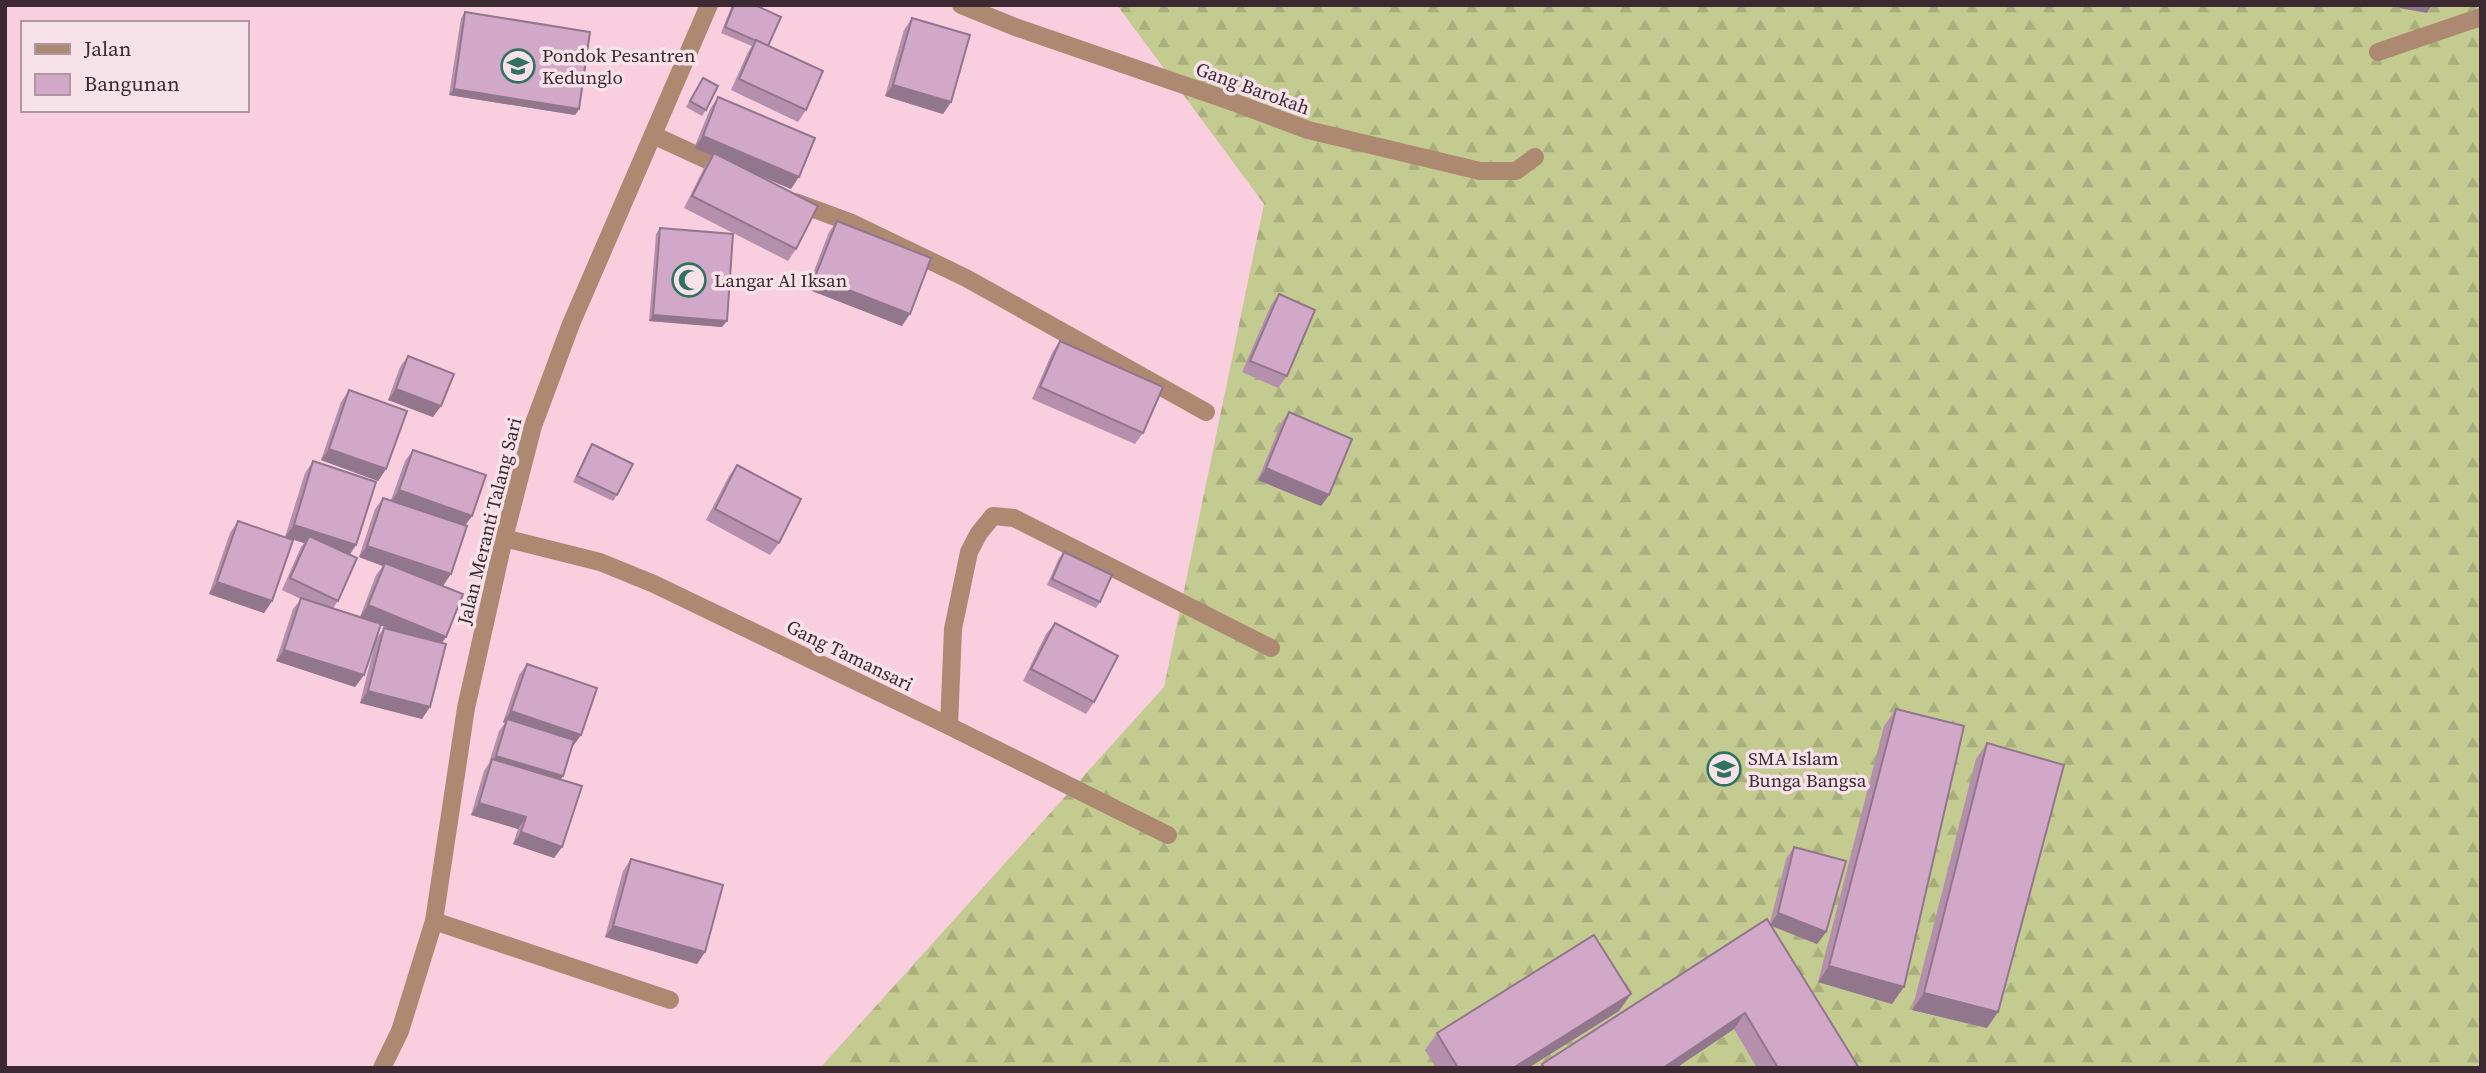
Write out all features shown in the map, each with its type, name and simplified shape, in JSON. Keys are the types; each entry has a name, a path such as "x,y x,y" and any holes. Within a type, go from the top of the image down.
{"street":[{"name":"Jalan Meranti Talang Sari","path":"382,1068 400,1031 434,921 466,708 504,538 533,426 566,337 709,5"},
{"name":"Gang Barokah","path":"961,5 1308,130 1480,171 1516,171 1535,157"},
{"path":"2378,52 2481,17"},
{"path":"653,135 746,179"},
{"path":"781,196 852,223 966,278 1206,412"},
{"path":"949,726 953,629 969,552 979,533 993,516 1014,518 1271,648"},
{"name":"Gang Tamansari","path":"504,538 600,562 654,584 1168,835"},
{"path":"434,921 670,1000"}],"green space":[{"path":"1117,5 2481,5 2481,1068 820,1068 1164,687 1264,204"}],"building":[{"path":"734,5 755,5 781,17 768,46 725,27"},
{"name":"Pondok Pesantren Kedunglo","path":"465,12 590,32 579,109 454,89"},
{"path":"912,18 970,35 951,102 893,85"},
{"path":"756,40 823,71 806,110 739,79"},
{"path":"703,78 718,86 706,110 690,101"},
{"path":"718,97 815,138 799,177 703,136"},
{"path":"714,153 818,206 796,249 692,196"},
{"path":"837,221 931,258 910,314 815,277"},
{"name":"Langar Al Iksan","path":"660,228 733,234 727,321 653,315"},
{"path":"1279,294 1315,310 1287,376 1250,361"},
{"path":"1060,341 1163,387 1143,433 1040,387"},
{"path":"408,356 454,374 441,406 396,389"},
{"path":"349,390 407,411 386,469 329,449"},
{"path":"1289,412 1352,439 1329,495 1266,468"},
{"path":"592,444 633,464 617,495 577,476"},
{"path":"413,450 486,475 472,516 399,490"},
{"path":"313,461 376,482 356,545 294,525"},
{"path":"737,465 801,499 779,543 715,509"},
{"path":"383,498 467,526 451,574 367,546"},
{"path":"238,521 293,540 272,601 217,582"},
{"path":"309,536 357,558 338,601 290,578"},
{"path":"1064,552 1112,575 1100,602 1052,579"},
{"path":"385,563 463,594 446,637 368,605"},
{"path":"301,598 381,624 364,675 284,650"},
{"path":"1055,623 1118,656 1094,702 1031,669"},
{"path":"384,628 446,644 430,707 368,691"},
{"path":"527,664 597,688 581,735 511,711"},
{"path":"1896,709 1964,726 1904,987 1829,966"},
{"path":"507,719 574,740 563,776 496,756"},
{"path":"1987,743 2064,765 1998,1012 1924,993"},
{"path":"492,759 582,786 562,847 521,832 526,817 479,803"},
{"path":"1794,847 1846,861 1826,932 1778,913"},
{"path":"631,859 723,885 705,952 613,926"},
{"path":"1767,919 1859,1068 1778,1068 1745,1013 1663,1068 1544,1068 1542,1064"},
{"path":"1594,935 1631,994 1513,1068 1458,1068 1437,1033"}],"place":[{"name":"Pondok Pesantren Kedunglo","path":"518,66"},
{"name":"Langar Al Iksan","path":"689,280"},
{"name":"SMA Islam Bunga Bangsa","path":"1724,769"}]}
